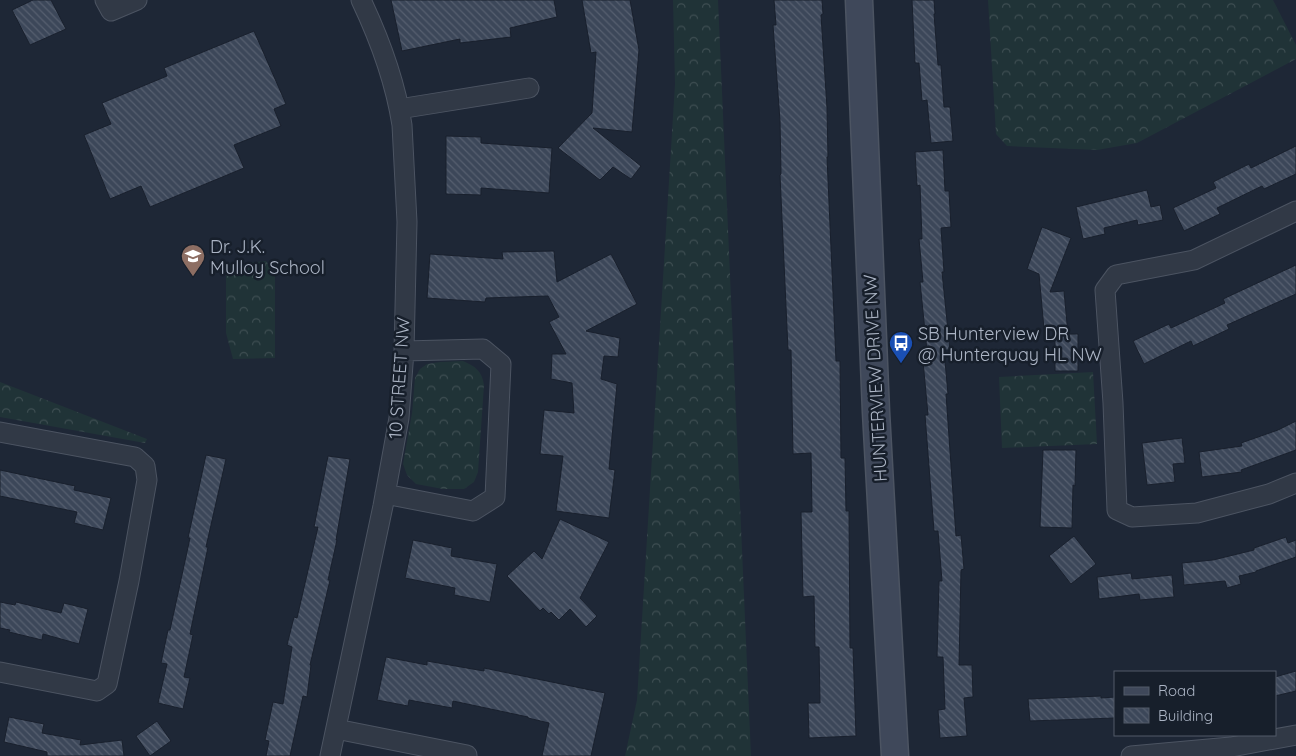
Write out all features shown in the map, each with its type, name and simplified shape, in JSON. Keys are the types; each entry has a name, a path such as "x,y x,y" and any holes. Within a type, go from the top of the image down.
{"street":[{"path":"105,0 111,11 137,0"},
{"name":"10 STREET NW","path":"330,756 399,418 404,351 407,222 404,150 399,109 383,49 361,0"},
{"name":"HUNTERVIEW DRIVE NW","path":"859,0 876,412 895,756"},
{"path":"399,109 529,88"},
{"path":"1296,211 1194,260 1116,275 1105,290 1113,402 1117,510 1132,517 1197,513 1269,494 1296,483"},
{"path":"385,494 473,511 495,497 501,364 483,349 404,351"},
{"path":"0,432 135,457 144,466 147,480 129,581 107,684 97,691 0,672"},
{"path":"336,729 467,755"},
{"path":"1132,756 1231,747 1296,735"}],"green space":[{"path":"673,0 718,0 751,756 625,756 637,700 675,84"},
{"path":"988,0 1273,0 1296,45 1296,59 1137,143 1097,150 1007,146 996,134"},
{"path":"266,261 275,274 275,358 233,359 226,333 226,265"},
{"path":"463,361 477,370 482,376 484,385 478,472 474,482 464,489 443,489 416,484 407,475 403,464 412,413 415,378 420,369 427,364"},
{"path":"1093,372 1097,444 1002,448 999,377"},
{"path":"0,382 147,439 145,443 0,417"}],"building":[{"path":"33,0 51,0 66,29 30,45 12,10"},
{"path":"391,0 554,0 557,17 510,28 511,37 460,43 460,39 402,51"},
{"path":"582,0 630,0 639,50 632,132 593,128 641,166 631,179 613,167 600,180 558,148 592,113 596,52 591,53"},
{"path":"774,0 822,0 823,14 821,15 827,108 827,157 836,361 840,361 841,458 845,458 846,511 849,511 850,648 853,648 856,736 809,738 808,703 820,703 819,647 815,647 814,596 803,597 801,512 812,512 811,453 793,454 791,350 788,350 780,175 780,121 773,25 776,25"},
{"path":"912,0 934,0 938,65 941,65 944,107 950,107 953,141 931,143 927,100 922,101 919,63 915,63"},
{"path":"254,31 286,104 274,109 281,126 234,145 244,168 150,207 141,186 110,199 84,135 111,124 102,103 167,76 164,68"},
{"path":"446,136 481,137 481,143 552,148 549,193 481,188 481,195 446,194"},
{"path":"1296,146 1296,174 1264,189 1262,186 1217,208 1220,214 1184,231 1173,208 1216,188 1213,182 1249,164 1251,168"},
{"path":"943,150 945,191 949,191 951,227 941,228 944,272 942,272 950,350 944,350 948,394 946,394 956,536 961,535 964,569 961,570 959,665 972,665 973,697 964,698 967,736 940,738 938,710 945,709 943,657 937,657 939,581 942,581 938,531 934,531 925,415 928,415 923,361 928,361 920,282 923,282 919,239 922,239 920,185 917,186 915,152"},
{"path":"1147,190 1151,207 1160,205 1163,220 1138,225 1137,220 1104,228 1105,234 1083,239 1076,207"},
{"path":"1042,227 1071,238 1050,292 1064,291 1068,334 1078,334 1078,371 1055,371 1055,328 1044,329 1039,274 1027,269"},
{"path":"554,251 557,282 611,254 637,304 586,331 620,338 618,357 604,356 601,379 617,384 609,469 615,470 609,518 556,511 563,456 540,454 544,410 574,413 572,383 551,379 552,354 566,354 549,322 559,317 548,296 486,298 485,302 427,298 430,254 503,259 502,252"},
{"path":"1296,265 1296,294 1227,325 1229,329 1193,346 1191,341 1144,364 1133,341 1169,324 1171,328 1225,303 1223,299"},
{"path":"1296,421 1296,450 1241,470 1242,472 1202,477 1199,452 1242,446 1241,443 1278,430"},
{"path":"1182,438 1185,463 1173,464 1175,482 1147,485 1142,443"},
{"path":"1043,450 1076,450 1072,528 1040,527"},
{"path":"206,455 226,459 206,547 208,547 190,634 193,635 184,677 190,678 183,709 158,703 167,664 161,663 190,538 188,538"},
{"path":"328,456 350,459 337,540 328,580 330,580 310,665 307,697 303,696 290,756 266,756 269,741 265,740 273,702 283,704 292,647 287,645 294,617 297,618 318,527 314,527"},
{"path":"0,470 75,486 74,490 111,498 103,530 74,523 77,512 0,496"},
{"path":"560,519 609,542 580,598 597,616 586,627 570,609 559,620 551,612 549,614 543,608 540,611 507,576 534,551 542,559"},
{"path":"1074,536 1096,564 1071,584 1049,556"},
{"path":"1286,537 1288,543 1296,540 1296,557 1256,572 1239,576 1241,584 1227,588 1225,581 1184,585 1182,563 1213,560 1254,550 1254,548"},
{"path":"413,540 452,548 451,556 497,564 490,602 454,595 455,588 405,578"},
{"path":"1131,573 1132,579 1172,575 1174,597 1140,600 1139,594 1099,599 1097,577"},
{"path":"0,602 15,605 16,602 61,613 64,603 88,609 79,644 43,634 42,640 0,628"},
{"path":"386,657 427,665 427,661 484,671 484,668 605,693 591,756 542,756 549,723 528,717 453,701 452,708 409,700 408,706 377,700"},
{"path":"1296,671 1296,691 1276,696 1276,677"},
{"path":"1114,697 1114,718 1030,721 1028,699"},
{"path":"9,717 44,724 42,733 81,740 80,745 122,740 124,756 47,756 47,752 4,742"},
{"path":"157,721 171,741 150,756 136,736"}],"place":[{"name":"Dr. J.K. Mulloy School","path":"193,277"},
{"name":"SB Hunterview DR @ Hunterquay HL NW","path":"901,364"}]}
